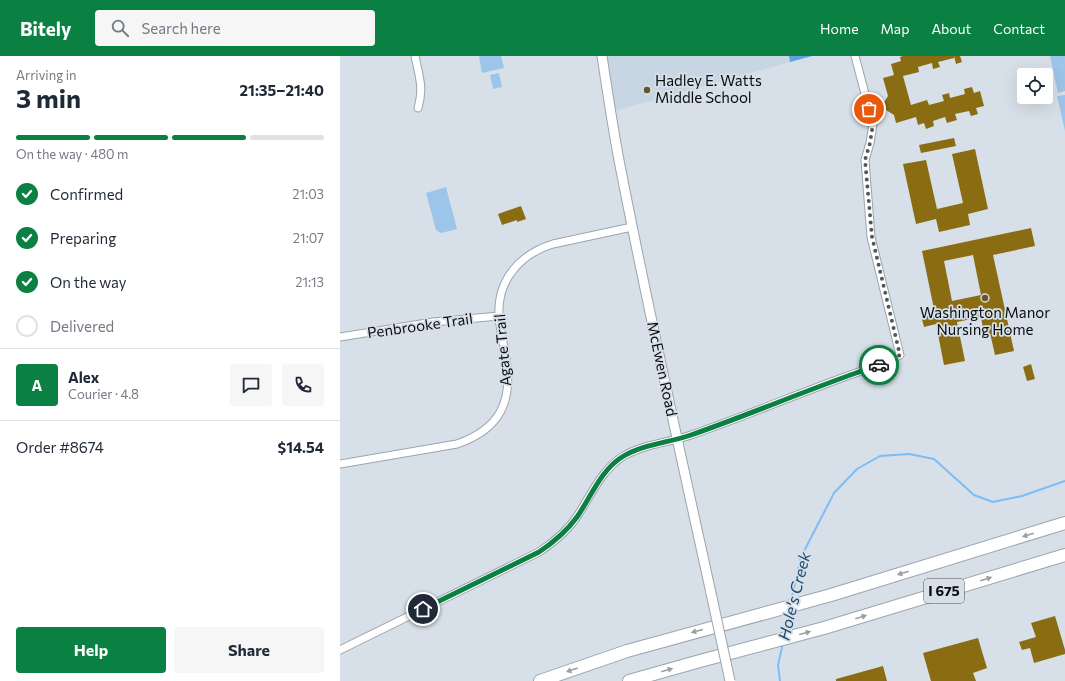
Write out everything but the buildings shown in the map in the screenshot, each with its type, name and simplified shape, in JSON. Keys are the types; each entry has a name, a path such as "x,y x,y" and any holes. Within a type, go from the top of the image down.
{"highway":[{"name":"I 675","path":"540,681 627,652 830,595 1065,523"},
{"name":"I 675","path":"630,681 824,628 1065,555"}],"street":[{"path":"415,56 421,83 421,96 418,108"},
{"name":"McEwen Road","path":"602,56 632,227 730,681"},
{"path":"341,647 539,552 551,544 578,516 606,471 622,457 634,450 689,435 882,364 900,355 872,237 865,160 873,124 855,56"},
{"name":"Agate Trail","path":"340,464 452,446 468,441 486,429 500,412 506,399 508,389 506,359 499,316 501,296 508,277 513,269 522,260 543,247 632,227"},
{"name":"Penbrooke Trail","path":"340,337 433,322 499,316"}],"shaded area":[{"path":"479,56 501,56 504,68 482,73"},
{"name":"Hadley E. Watts Middle School","path":"602,56 812,56 611,112"},
{"path":"789,56 812,56 790,62"},
{"path":"1050,56 1065,56 1065,91 1058,93"},
{"path":"499,73 502,87 493,89 490,75"},
{"path":"1065,95 1065,131 1057,96"},
{"path":"446,187 457,229 441,233 436,230 426,193"}],"waterway":[{"name":"Hole's Creek","path":"791,601 801,557 834,493 857,469 880,456 909,454 934,459 974,495 993,502 1022,496 1065,481"},
{"name":"Hole's Creek","path":"784,635 789,611"},
{"name":"Hole's Creek","path":"780,681 778,665 783,643"}],"way so far":[{"path":"869,109 873,124 865,160 872,237 900,355 879,365"}],"place":[{"name":"Hadley E. Watts Middle School","path":"647,90"},
{"name":"Washington Manor Nursing Home","path":"985,298"}],"route":[{"path":"423,609 539,552 551,544 561,536 578,516 606,471 622,457 634,450 689,435 879,365"}]}
